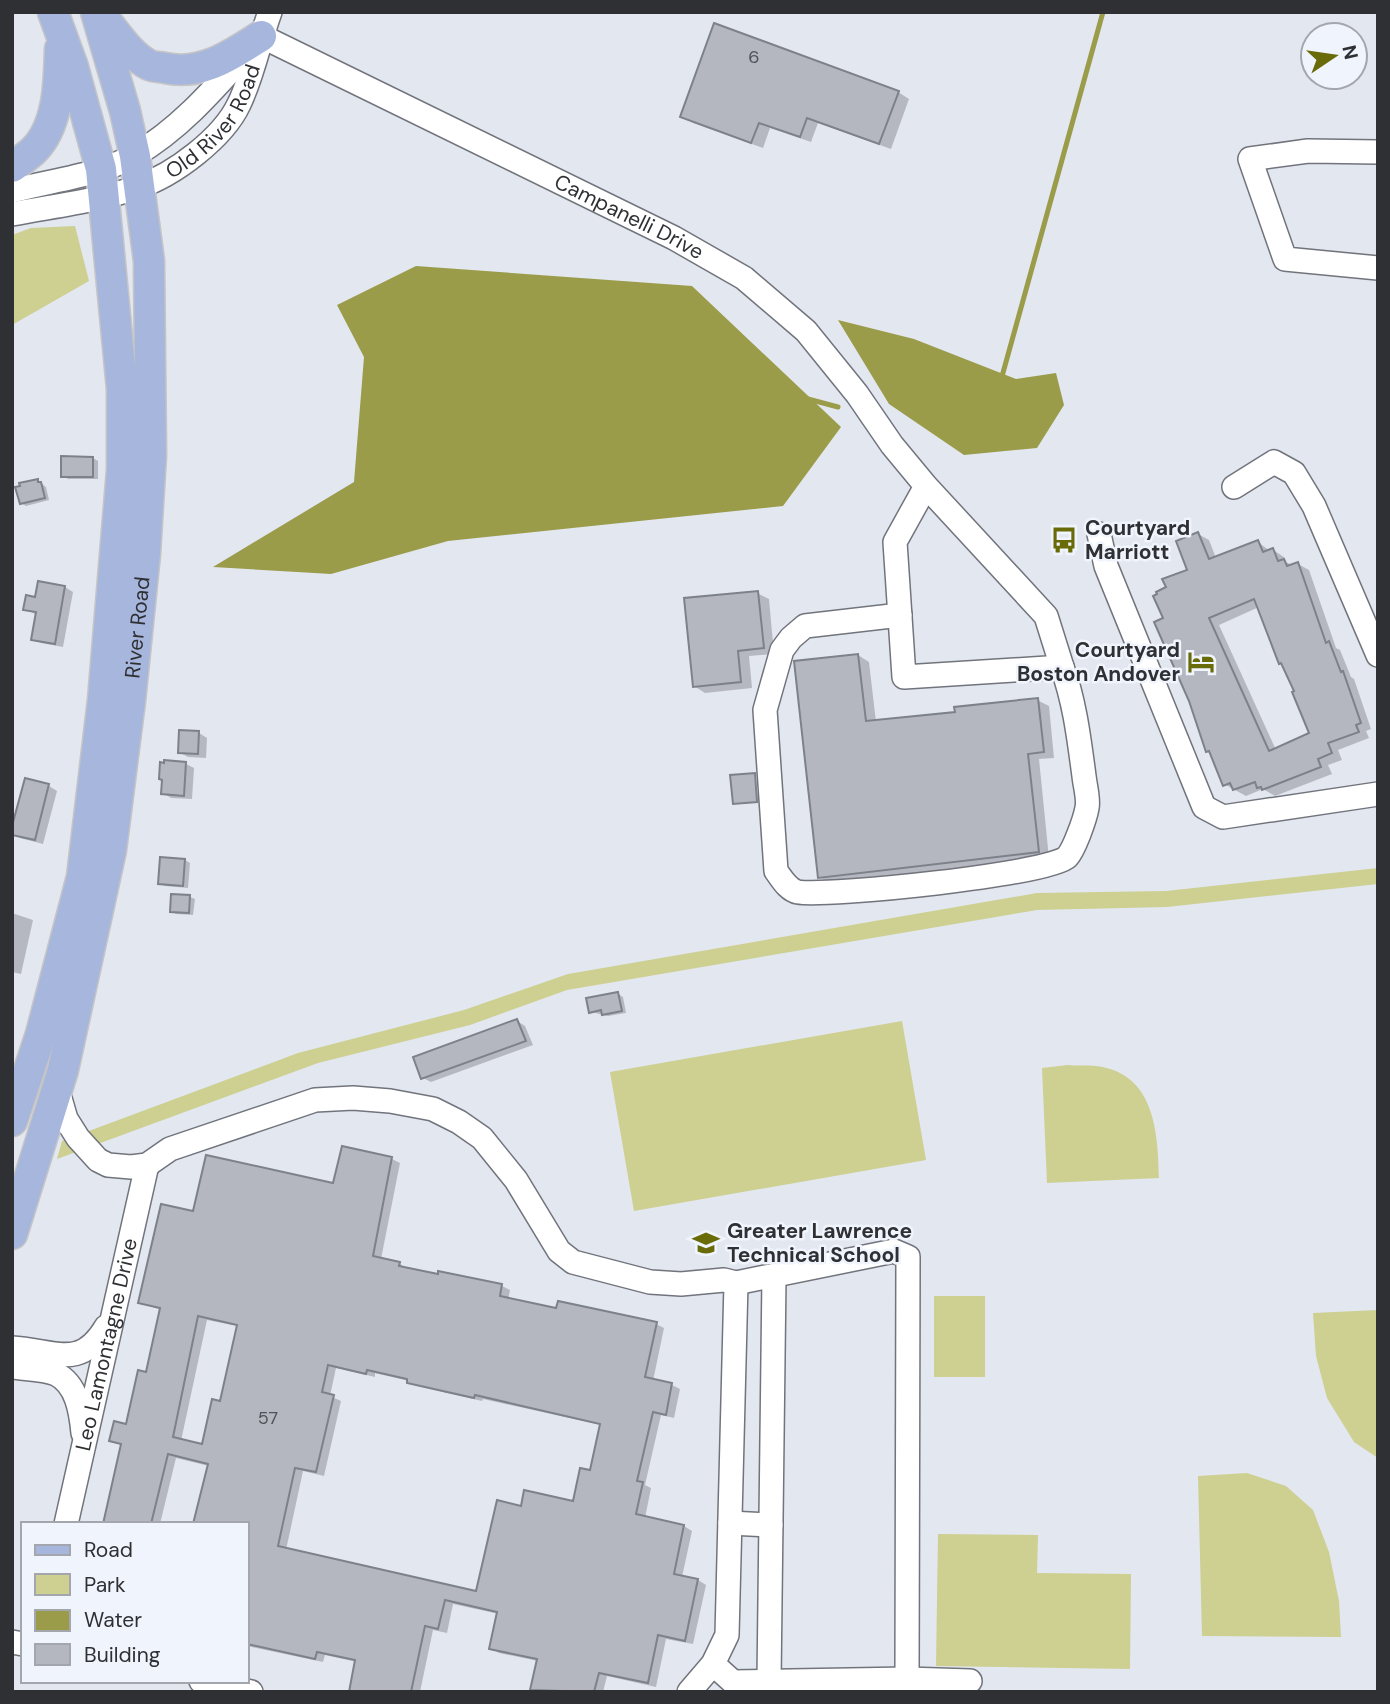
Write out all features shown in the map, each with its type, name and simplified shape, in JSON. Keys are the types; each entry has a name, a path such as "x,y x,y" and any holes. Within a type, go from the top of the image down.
{"main road":[{"path":"98,12 121,40 149,65 176,71 201,69 226,58 266,24"},
{"name":"River Road","path":"15,1110 41,1034 82,877 103,700 122,470 116,186 135,156 98,12"},
{"path":"12,167 35,149 50,121 57,89 57,20"},
{"name":"River Road","path":"12,1234 57,1088 111,850 145,554 151,454 149,261 91,128 57,20"}],"street":[{"name":"Old River Road","path":"135,156 204,100 266,24"},
{"name":"Old River Road","path":"116,186 181,164 207,146 226,127 240,103 266,24"},
{"name":"Campanelli Drive","path":"266,24 674,238 744,278 777,304 814,340 926,486 1046,616 1075,705 1088,806 1067,858 1051,865 970,879 823,894 795,892 776,871 765,710 782,650 805,626 900,615"},
{"path":"1378,152 1308,152 1250,159 1285,259 1378,268"},
{"path":"12,191 116,186"},
{"path":"12,214 116,186"},
{"path":"1234,487 1274,462 1294,473 1314,506 1378,655"},
{"path":"926,486 895,542 904,677 1062,667"},
{"path":"1098,534 1106,566 1204,807 1223,817 1378,794"},
{"path":"57,1088 66,1119 78,1138 98,1160 108,1165 131,1167 147,1165 170,1149 315,1100 354,1098 433,1109 482,1138 516,1180 559,1251 573,1262 650,1282 681,1284 724,1280 736,1283 894,1251 908,1256 907,1679"},
{"name":"Leo Lamontagne Drive","path":"66,1522 147,1165"},
{"path":"769,1681 774,1276"},
{"path":"689,1692 713,1664 727,1635 736,1283"},
{"path":"12,1348 74,1356 98,1342 112,1318"},
{"path":"12,1367 56,1374 70,1385 78,1403 85,1447"},
{"path":"730,1523 771,1525"},
{"path":"713,1664 733,1682 907,1679 970,1681"},
{"path":"210,1683 251,1692"}],"green space":[{"path":"75,226 89,281 12,325 12,235 31,228"},
{"path":"1378,868 1378,884 1167,907 1037,910 567,990 470,1025 318,1063 57,1159 62,1141 298,1053 464,1010 568,974 1037,893 1166,891"},
{"path":"902,1021 926,1160 634,1211 610,1072"},
{"path":"1096,1066 1115,1071 1130,1080 1141,1092 1154,1123 1159,1178 1047,1183 1042,1068"},
{"path":"934,1296 985,1296 985,1377 934,1377"},
{"path":"1378,1310 1378,1458 1354,1442 1327,1398 1316,1356 1313,1313"},
{"path":"1247,1473 1286,1486 1313,1510 1329,1552 1339,1601 1341,1637 1202,1636 1198,1476"},
{"path":"938,1534 1038,1535 1037,1573 1131,1574 1130,1669 936,1666"}],"water":[{"path":"416,266 692,286 841,427 783,506 448,541 331,574 213,567 354,482 364,357 337,305"},
{"path":"838,320 914,339 1016,379 1056,373 1064,405 1037,448 964,455 889,404"}],"building":[{"path":"714,23 899,91 879,144 807,118 800,137 759,123 751,143 680,117"},
{"path":"61,456 93,457 93,477 61,477"},
{"path":"38,479 45,498 20,504 15,487 20,486 19,483"},
{"name":"Courtyard Boston Andover","path":"1198,532 1209,559 1258,540 1263,552 1273,548 1278,561 1284,559 1287,566 1298,562 1326,643 1329,641 1341,672 1343,671 1361,723 1356,725 1359,732 1328,743 1332,753 1318,759 1321,767 1262,790 1261,787 1257,788 1255,782 1233,790 1230,783 1223,786 1209,751 1206,752 1189,701 1154,622 1163,618 1153,596 1166,587 1162,579 1187,570 1176,541","holes":["1254,599 1279,664 1281,663 1294,691 1292,692 1309,733 1269,751 1209,618"]},
{"path":"38,581 65,586 55,644 31,640 36,612 23,610 26,595 35,597"},
{"path":"758,591 764,648 738,651 741,682 693,687 684,598"},
{"path":"858,654 866,721 955,712 954,707 1038,698 1044,752 1028,754 1039,852 818,878 794,661"},
{"path":"179,730 199,731 198,754 178,753"},
{"path":"164,760 186,762 184,796 161,794 160,762 164,763"},
{"path":"755,773 757,802 733,804 730,775"},
{"path":"25,778 49,784 35,840 12,835"},
{"path":"160,857 185,859 183,886 158,884"},
{"path":"171,894 190,895 189,913 170,912"},
{"path":"618,992 622,1011 602,1015 601,1010 589,1013 586,998"},
{"path":"517,1019 526,1041 421,1079 413,1057"},
{"path":"342,1146 392,1157 373,1256 400,1262 399,1266 502,1284 500,1296 556,1308 558,1301 657,1322 645,1377 672,1383 666,1415 653,1412 637,1481 643,1482 636,1514 684,1525 674,1574 698,1579 685,1641 658,1635 648,1683 599,1673 594,1692 530,1690 537,1659 489,1649 497,1612 445,1600 438,1629 425,1626 411,1692 349,1692 355,1660 317,1652 315,1659 248,1644 248,1522 194,1522 208,1464 168,1454 151,1522 103,1522 121,1444 109,1441 114,1421 126,1424 138,1370 146,1372 160,1308 138,1303 161,1204 193,1211 206,1155 333,1183","holes":["198,1316 237,1325 220,1401 212,1399 202,1444 173,1437","328,1365 366,1374 367,1370 407,1379 407,1383 474,1398 475,1395 600,1424 590,1470 580,1468 573,1501 524,1490 521,1506 497,1500 476,1591 278,1546 295,1468 316,1472 334,1395 322,1392"]}],"waterway":[{"path":"1001,380 1103,12"},
{"path":"808,399 838,407"}],"place":[{"name":"Courtyard Marriott","path":"1064,540"},
{"name":"Courtyard Boston Andover","path":"1201,662"},
{"name":"Greater Lawrence Technical School","path":"706,1243"}]}
